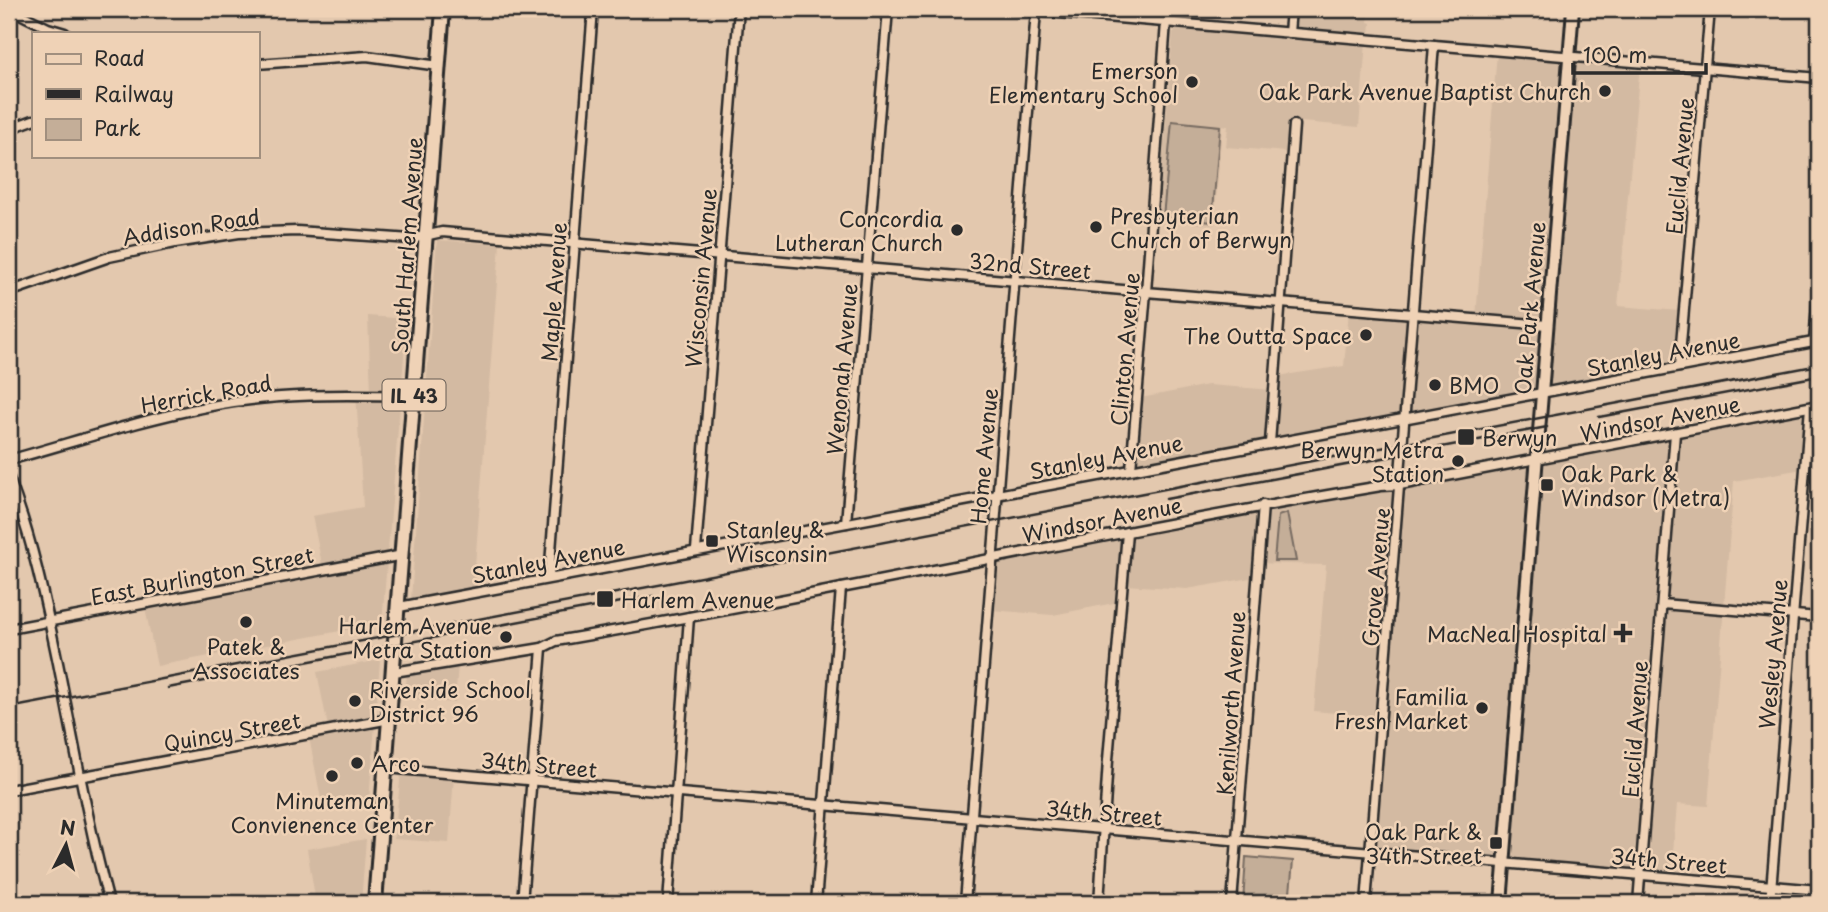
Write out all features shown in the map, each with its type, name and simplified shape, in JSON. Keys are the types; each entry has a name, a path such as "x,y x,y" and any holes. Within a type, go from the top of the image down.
{"main road":[{"name":"South Harlem Avenue","path":"375,903 443,9"}],"street":[{"path":"10,9 62,32"},
{"name":"Maple Avenue","path":"549,577 593,9"},
{"name":"Wisconsin Avenue","path":"695,550 739,9"},
{"name":"Wenonah Avenue","path":"846,523 888,9"},
{"path":"1012,9 1819,78"},
{"path":"1289,33 1291,9"},
{"name":"Oak Park Avenue","path":"1501,903 1573,9"},
{"name":"Euclid Avenue","path":"1679,367 1710,9"},
{"name":"Home Avenue","path":"965,903 1036,11"},
{"name":"Clinton Avenue","path":"1131,469 1166,22"},
{"name":"Grove Avenue","path":"1366,903 1434,45"},
{"path":"259,64 367,56 439,66"},
{"path":"9,129 32,120"},
{"path":"1270,443 1294,125"},
{"name":"Addison Road","path":"9,292 109,257 239,233 297,231 411,239 426,235"},
{"name":"32nd Street","path":"426,235 442,232 1547,324"},
{"path":"1817,341 1819,281"},
{"name":"Stanley Avenue","path":"398,607 1817,341"},
{"name":"Herrick Road","path":"9,460 136,423 207,406 290,396 414,396"},
{"name":"Windsor Avenue","path":"394,672 542,648 556,640 841,589 1263,505 1400,485 1819,405"},
{"name":"Wesley Avenue","path":"1770,903 1810,407"},
{"name":"Euclid Avenue","path":"1638,903 1675,433"},
{"path":"9,478 37,566 98,863 109,903"},
{"name":"Kenilworth Avenue","path":"1232,903 1263,505"},
{"path":"1099,903 1127,532"},
{"name":"East Burlington Street","path":"9,629 402,555"},
{"path":"816,903 841,589"},
{"path":"1661,604 1819,617"},
{"path":"668,903 690,617"},
{"path":"522,903 542,648"},
{"name":"Quincy Street","path":"9,790 390,719"},
{"name":"34th Street","path":"386,768 1819,890"}],"shaded area":[{"path":"1295,9 1370,9 1370,34 1366,42 1359,127 1291,121 1288,124 1286,152 1226,147 1228,126 1222,125 1214,225 1158,220 1173,32 1179,29 1292,39"},
{"path":"1497,52 1640,64 1618,306 1680,311 1676,365 1542,393 1548,327 1476,317"},
{"path":"437,240 500,244 473,591 411,599"},
{"path":"1349,310 1412,315 1404,418 1273,441 1278,376 1344,366"},
{"path":"368,316 407,319 382,623 157,666 144,603 323,569 312,516 363,507 356,393 371,393"},
{"path":"1415,316 1545,326 1539,393 1407,417"},
{"path":"1208,385 1274,390 1268,442 1136,466 1141,398"},
{"name":"MacNeal Hospital","path":"1807,409 1802,469 1734,481 1708,806 1677,804 1671,876 1373,851 1402,487"},
{"path":"1398,487 1380,717 1314,711 1326,565 1257,563 1256,577 1187,589 1125,585 1124,601 1053,615 990,610 994,561"},
{"path":"380,660 369,801 323,809 308,732 328,727 317,672"},
{"path":"458,664 455,703 405,698 407,672"},
{"path":"401,772 454,776 449,843 394,839"},
{"path":"366,839 361,903 316,903 307,849"}],"green space":[{"path":"1172,121 1220,126 1212,222 1163,217"},
{"path":"1287,513 1296,561 1274,561 1278,516"},
{"path":"1246,857 1293,861 1289,903 1243,903"}],"railway":[{"path":"9,708 1819,365"},
{"path":"1599,417 1819,376"},
{"path":"1166,499 1547,427"},
{"path":"168,688 653,596"}],"place":[{"name":"Emerson Elementary School","path":"1192,82"},
{"name":"Oak Park Avenue Baptist Church","path":"1605,91"},
{"name":"Presbyterian Church of Berwyn","path":"1096,227"},
{"name":"Concordia Lutheran Church","path":"957,230"},
{"name":"The Outta Space","path":"1366,335"},
{"name":"BMO","path":"1435,385"},
{"name":"Berwyn","path":"1466,437"},
{"name":"Berwyn Metra Station","path":"1458,461"},
{"name":"Oak Park & Windsor (Metra)","path":"1547,485"},
{"name":"Stanley & Wisconsin","path":"712,541"},
{"name":"Harlem Avenue","path":"605,599"},
{"name":"Patek & Associates","path":"246,622"},
{"name":"MacNeal Hospital","path":"1623,633"},
{"name":"Harlem Avenue Metra Station","path":"506,637"},
{"name":"Riverside School District 96","path":"355,701"},
{"name":"Familia Fresh Market","path":"1482,708"},
{"name":"Arco","path":"357,763"},
{"name":"Minuteman Convienence Center","path":"332,776"},
{"name":"Oak Park & 34th Street","path":"1496,843"}]}
